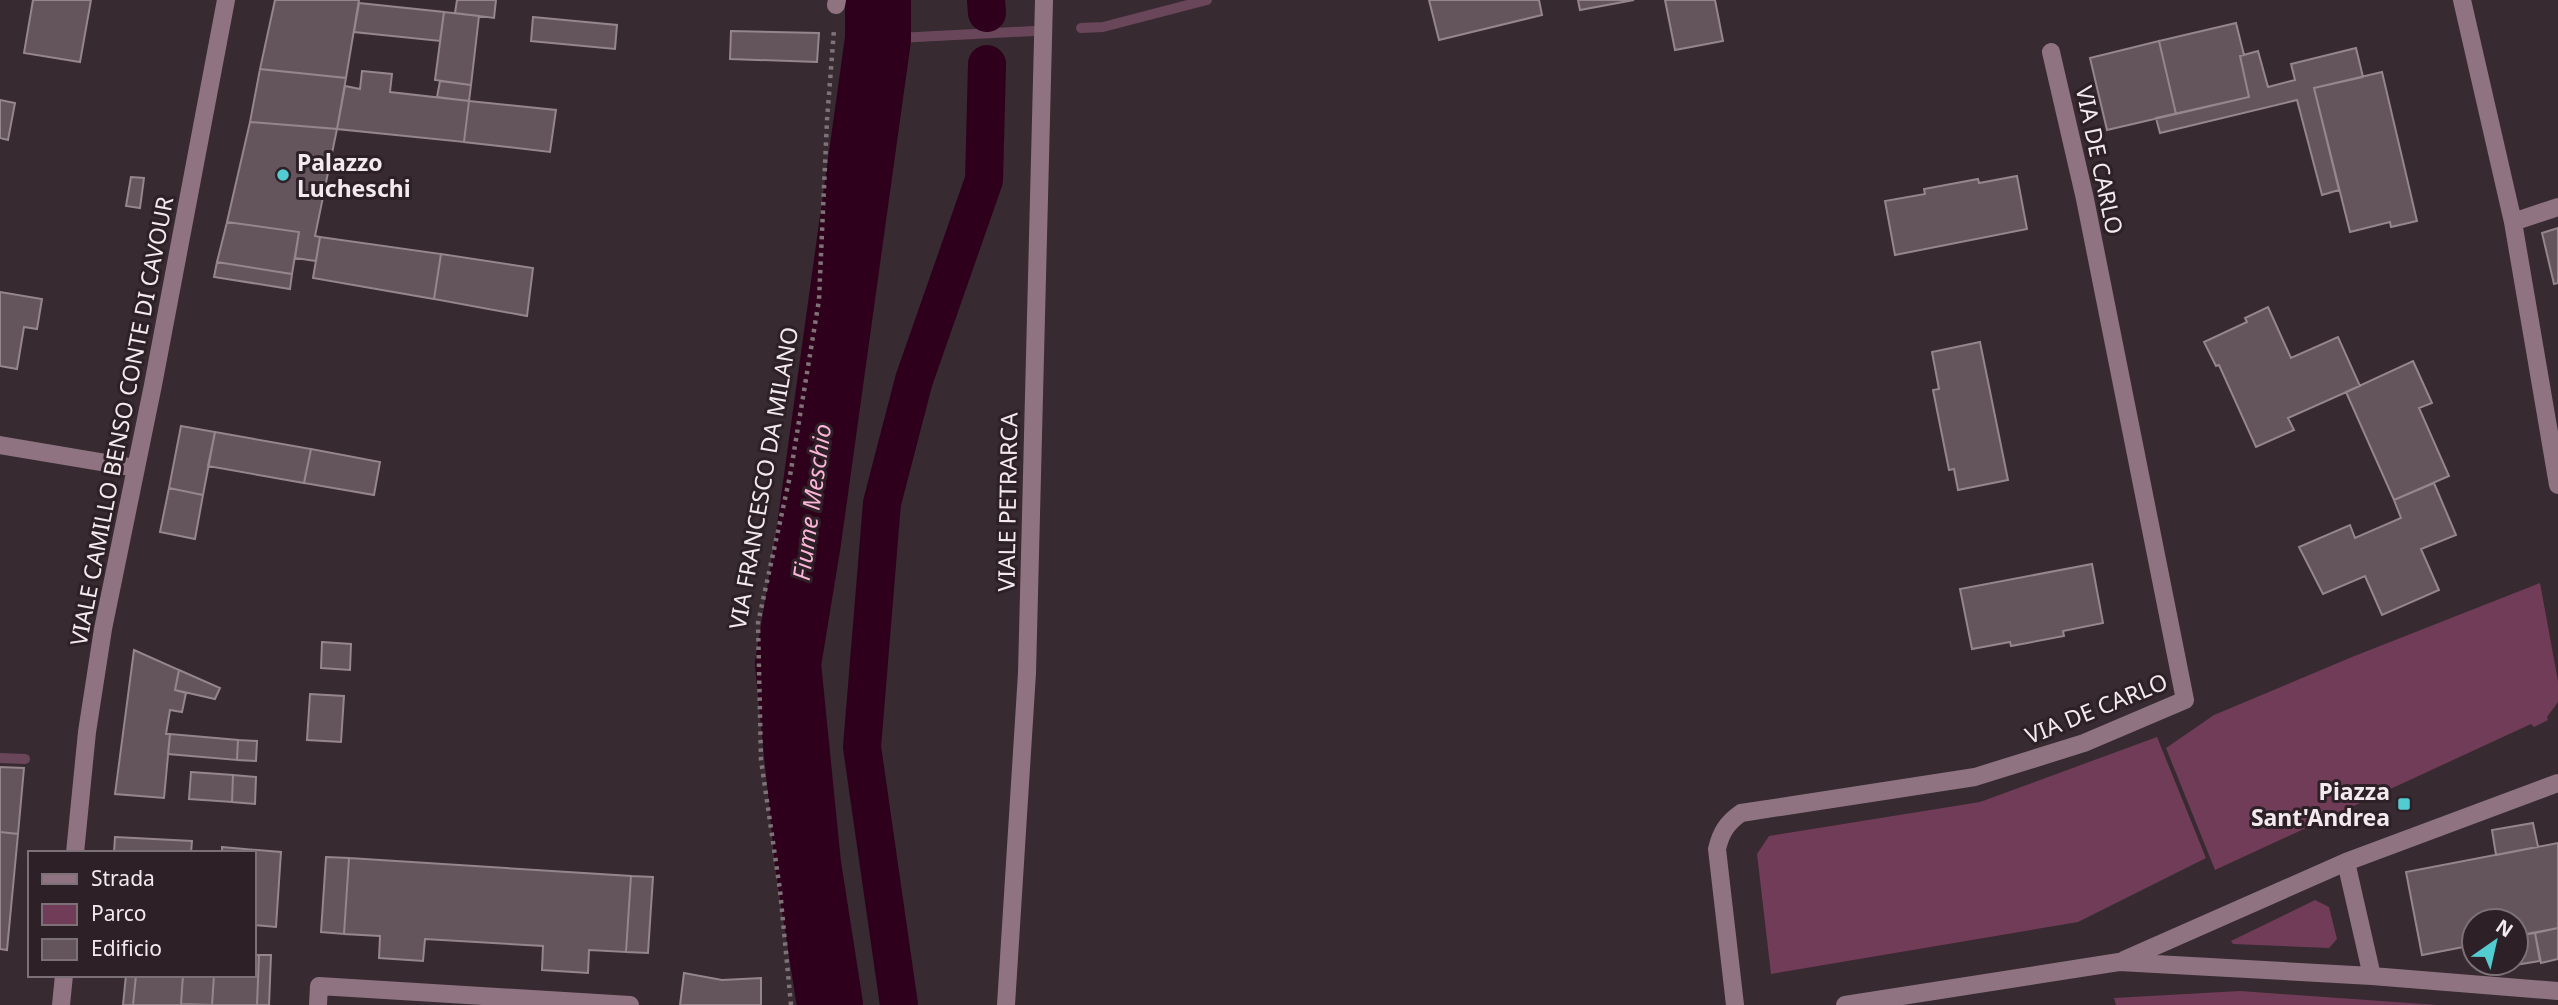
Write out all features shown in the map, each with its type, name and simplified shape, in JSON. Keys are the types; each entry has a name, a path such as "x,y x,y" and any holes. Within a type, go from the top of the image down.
{"street":[{"name":"VIALE CAMILLO BENSO CONTE DI CAVOUR","path":"75,851 87,732 103,629 202,136 226,0"},
{"name":"VIALE PETRARCA","path":"1006,1005 1027,673 1044,0"},
{"path":"2462,0 2513,222 2558,485"},
{"name":"VIA DE CARLO","path":"1735,1005 1717,849 1721,834 1729,822 1741,813 1975,778 2084,743 2185,700 2085,199 2051,52"},
{"path":"2513,222 2558,207"},
{"path":"0,445 136,468"},
{"path":"2119,962 2346,862 2558,783"},
{"path":"2346,862 2372,976"},
{"path":"1845,1005 2119,962 2372,976 2558,991"},
{"path":"61,1005 64,977"},
{"path":"318,1005 319,986 630,1005"}],"path":[{"name":"VIA FRANCESCO DA MILANO","path":"791,1005 780,890 761,760 758,623 790,476 819,300 827,120 836,2"}],"green space":[{"path":"2540,583 2558,681 2558,702 2547,717 2548,720 2534,727 2531,724 2215,870 2166,748 2214,715"},
{"path":"2157,737 2206,858 2078,922 1771,974 1757,854 1769,836 1980,802"},
{"path":"2315,900 2329,907 2337,939 2329,948 2233,944 2231,941"},
{"path":"2240,991 2438,1005 2116,1005 2114,998"}],"building":[{"path":"33,0 91,0 80,62 24,53"},
{"path":"275,0 359,0 346,78 260,69"},
{"path":"457,0 496,0 494,18 455,13"},
{"path":"1429,0 1539,0 1542,15 1439,40"},
{"path":"1578,0 1634,0 1580,10"},
{"path":"1665,0 1715,0 1723,41 1675,50"},
{"path":"359,3 444,12 440,41 354,32"},
{"path":"444,12 479,16 471,85 435,80"},
{"path":"533,17 617,25 615,49 531,41"},
{"path":"2236,23 2244,55 2240,56 2249,97 2176,114 2159,41"},
{"path":"731,31 819,33 817,62 730,59"},
{"path":"2159,41 2176,114 2107,130 2090,58"},
{"path":"2356,48 2363,77 2314,88 2339,190 2322,195 2297,100 2160,133 2156,118 2249,97 2240,56 2258,51 2268,87 2295,80 2291,64"},
{"path":"260,69 346,78 337,129 250,122"},
{"path":"362,71 392,74 390,92 469,101 464,142 337,129 345,86 360,89"},
{"path":"2382,72 2417,221 2391,227 2390,222 2350,232 2314,88"},
{"path":"440,81 471,85 469,101 437,97"},
{"path":"0,100 15,103 8,140 0,138"},
{"path":"469,101 556,110 550,152 464,142"},
{"name":"Palazzo Lucheschi","path":"250,122 337,129 315,236 320,237 316,261 295,258 299,232 227,222"},
{"path":"2017,176 2027,229 1895,255 1885,201 1925,194 1924,189 1978,179 1979,183"},
{"path":"131,177 144,178 140,208 126,206"},
{"path":"227,222 299,232 292,274 217,262"},
{"path":"2558,228 2558,283 2554,284 2542,233"},
{"path":"320,237 441,254 434,299 313,278"},
{"path":"441,254 533,268 527,316 434,299"},
{"path":"217,262 292,274 290,289 214,277"},
{"path":"0,292 42,299 37,329 24,327 17,369 0,366"},
{"path":"2268,307 2291,358 2338,337 2360,386 2288,418 2294,430 2256,447 2219,365 2216,366 2204,342 2247,322 2245,318"},
{"path":"1980,342 2008,480 1958,490 1954,469 1949,470 1933,390 1939,389 1932,352"},
{"path":"2413,361 2432,403 2419,408 2449,476 2394,500 2346,392"},
{"path":"181,426 215,432 203,495 169,488"},
{"path":"215,432 311,449 304,483 208,466"},
{"path":"311,449 380,462 374,495 304,483"},
{"path":"2434,483 2456,535 2421,549 2439,590 2382,615 2365,576 2323,594 2299,547 2350,525 2355,538 2401,518 2394,500"},
{"path":"169,488 203,495 195,539 160,532"},
{"path":"2092,564 2103,623 2063,631 2064,636 2011,646 2010,642 1972,649 1960,589"},
{"path":"322,642 351,644 350,670 321,668"},
{"path":"134,650 179,670 175,690 186,693 182,712 170,710 166,734 170,734 164,798 115,794"},
{"path":"179,670 220,688 215,699 175,690"},
{"path":"310,694 344,696 341,742 307,740"},
{"path":"170,734 238,740 237,760 168,754"},
{"path":"238,740 257,741 256,761 237,760"},
{"path":"0,767 24,768 18,834 0,832"},
{"path":"191,772 233,775 232,802 189,799"},
{"path":"233,775 256,777 255,804 232,802"},
{"path":"2533,823 2538,847 2496,855 2492,830"},
{"path":"0,832 18,834 7,950 0,949"},
{"path":"115,837 192,841 191,851 114,851"},
{"path":"2558,843 2558,928 2530,933 2530,907 2460,907 2460,948 2422,955 2406,872"},
{"path":"222,847 281,852 276,927 256,925 256,851 222,851"},
{"path":"326,857 349,858 344,934 321,932"},
{"path":"349,858 631,876 626,952 589,950 588,973 542,970 543,946 425,939 423,961 379,958 380,936 344,934"},
{"path":"631,876 653,877 648,953 626,952"},
{"path":"2558,928 2558,959 2541,963 2535,933"},
{"path":"2535,933 2540,961 2530,963 2530,934"},
{"path":"256,955 259,955 257,1005 212,1005 214,977 256,977"},
{"path":"259,955 271,955 269,1005 257,1005"},
{"path":"684,973 722,980 761,978 761,1005 680,1005"},
{"path":"126,977 136,977 133,1005 123,1005"},
{"path":"136,977 183,977 181,1004 206,1005 133,1005"},
{"path":"183,977 214,977 212,1005 181,1004"}],"waterway":[{"name":"Fiume Meschio","path":"830,1005 808,864 788,664 808,542 878,39 878,0"},
{"path":"986,0 987,13"},
{"path":"1081,28 1103,27 1207,0"},
{"path":"878,39 1034,31"},
{"path":"899,1005 862,747 882,503 914,380 984,180 987,64"},
{"path":"0,758 25,759"}],"place":[{"name":"Palazzo Lucheschi","path":"283,175"},
{"name":"Piazza Sant'Andrea","path":"2404,804"}]}
